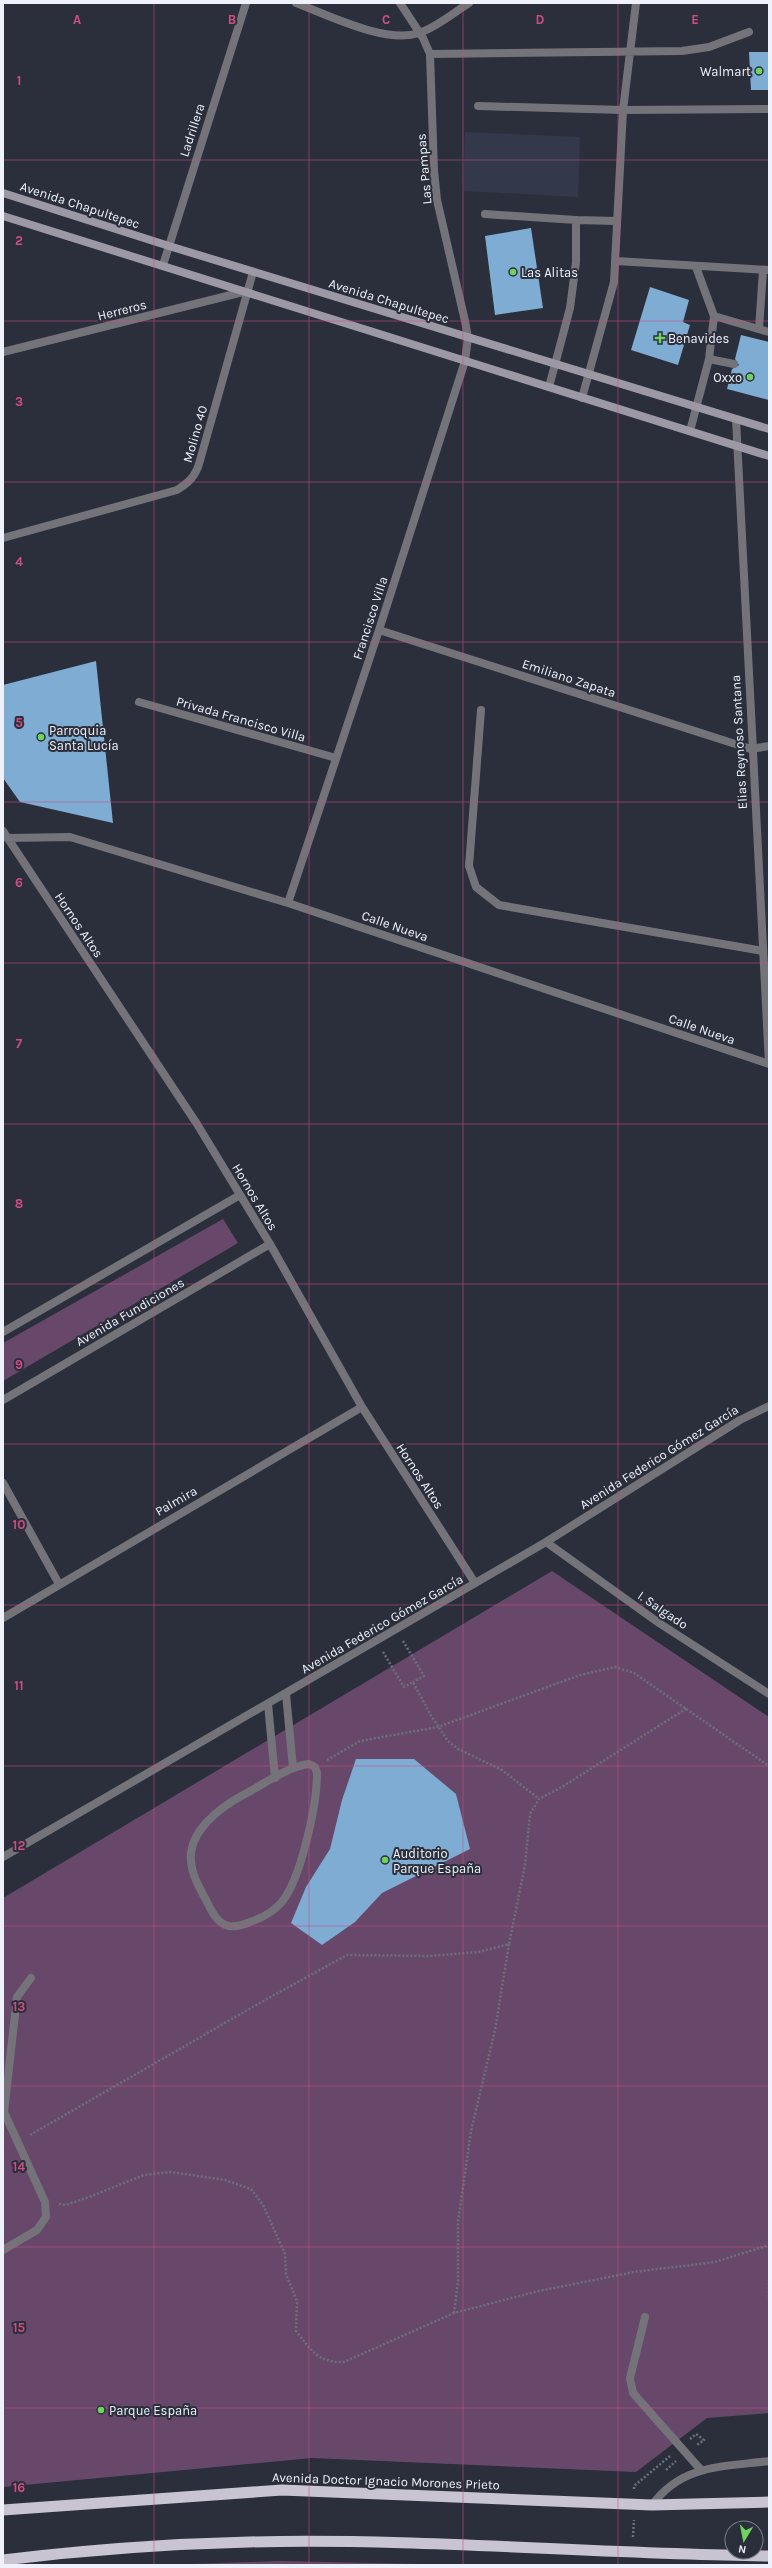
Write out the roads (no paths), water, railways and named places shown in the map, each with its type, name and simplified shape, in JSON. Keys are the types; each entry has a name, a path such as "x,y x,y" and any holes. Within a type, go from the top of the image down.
{"highway":[{"name":"Avenida Doctor Ignacio Morones Prieto","path":"3,2510 282,2490 652,2505 769,2502"},
{"path":"3,2560 83,2551 250,2542 433,2544 689,2555 769,2556"}],"main road":[{"name":"Avenida Chapultepec","path":"3,193 253,272 769,429"},
{"path":"3,216 163,264 465,361 769,456"}],"street":[{"name":"Ladrillera","path":"163,264 246,3"},
{"path":"296,3 373,30 392,35 419,33 469,3"},
{"name":"Las Pampas","path":"400,3 430,54 436,193 468,338"},
{"path":"582,398 609,302 616,261 616,221 623,110 636,3"},
{"path":"430,54 695,50 749,32"},
{"path":"478,106 623,110 769,109"},
{"path":"485,214 616,221"},
{"path":"549,387 570,308 576,262 576,220"},
{"path":"616,261 766,270 759,329"},
{"path":"690,431 708,359 714,316 696,266"},
{"name":"Molino 40","path":"3,538 177,490 188,483 196,475 253,272"},
{"name":"Herreros","path":"3,352 248,291"},
{"path":"714,316 769,332"},
{"name":"Francisco Villa","path":"288,903 379,630 465,361 468,338"},
{"path":"708,359 734,364"},
{"name":"Elias Reynoso Santana","path":"736,419 751,749 769,1064"},
{"name":"Emiliano Zapata","path":"379,630 751,749"},
{"name":"Privada Francisco Villa","path":"139,702 336,758"},
{"path":"481,710 469,866 476,887 499,905 763,951"},
{"path":"751,749 769,746"},
{"name":"Calle Nueva","path":"5,834 70,837 288,903 769,1064"},
{"name":"Hornos Altos","path":"5,834 197,1124 270,1244 362,1406 475,1583"},
{"path":"3,1330 240,1195"},
{"name":"Avenida Fundiciones","path":"3,1400 270,1244"},
{"name":"Palmira","path":"3,1618 362,1406"},
{"name":"Avenida Federico Gómez García","path":"3,1857 546,1542 740,1420 769,1406"},
{"path":"3,1483 59,1584"},
{"name":"I. Salgado","path":"546,1542 659,1623 769,1694"},
{"path":"286,1694 293,1768"},
{"path":"268,1704 276,1778"},
{"path":"309,1764 315,1767 317,1777 307,1836 292,1882 282,1902 262,1918 238,1926 222,1923 216,1918 194,1877 190,1859 193,1846 205,1824 234,1800 276,1778 293,1768 309,1764"},
{"path":"3,2250 37,2230 46,2217 45,2202 4,2112 4,2094 17,1997 31,1978"},
{"path":"645,2318 630,2378 633,2394 701,2470"},
{"path":"652,2505 670,2485 687,2474 701,2470 769,2461"}],"place":[{"name":"Walmart","path":"759,71"},
{"name":"Las Alitas","path":"513,272"},
{"name":"Benavides","path":"660,338"},
{"name":"Oxxo","path":"750,377"},
{"name":"Parroquia Santa Lucía","path":"41,737"},
{"name":"Auditorio Parque España","path":"385,1860"},
{"name":"Parque España","path":"101,2410"}]}
